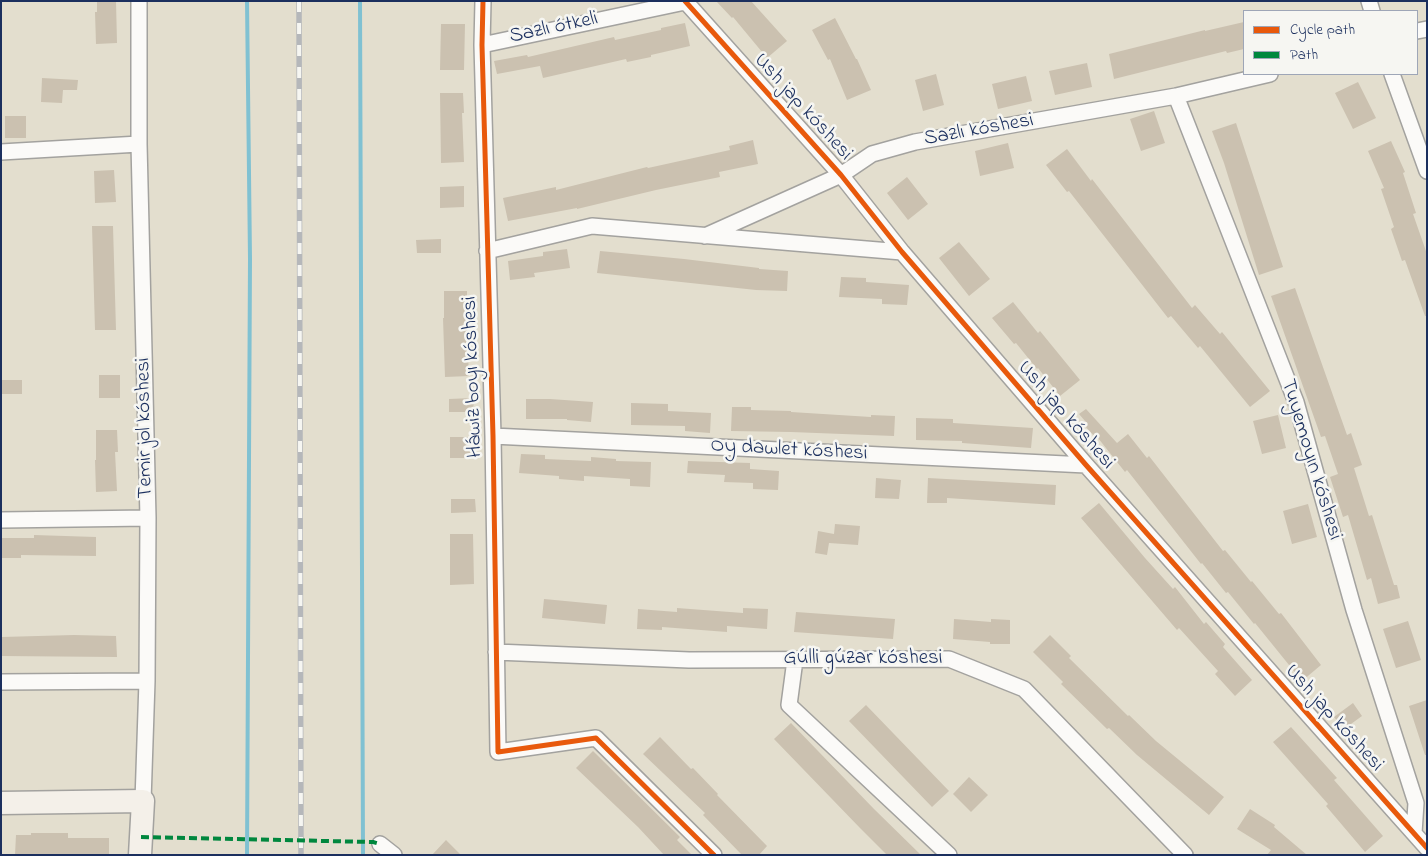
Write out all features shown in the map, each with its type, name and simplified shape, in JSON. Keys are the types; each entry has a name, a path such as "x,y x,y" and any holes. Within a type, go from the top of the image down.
{"street":[{"name":"Temir jol kóshesi","path":"139,1 139,144 148,518 147,680 140,855"},
{"name":"Háwiz boyı kóshesi","path":"483,1 482,45 493,436 498,752 596,738 714,855"},
{"name":"Sazlı ótkeli","path":"482,45 685,2"},
{"name":"Ush jap kóshesi","path":"685,2 841,175 902,252 1086,465 1427,848"},
{"name":"Sazlı kóshesi","path":"705,236 841,175 872,154 915,142 1176,96 1266,75"},
{"path":"1392,75 1427,171"},
{"name":"Tuyemoyın kóshesi","path":"1176,96 1296,402 1354,610 1416,803 1414,832"},
{"path":"1,152 139,144"},
{"name":"Sazlı kóshesi","path":"487,251 592,226 902,252"},
{"name":"Oy dawlet kóshesi","path":"493,436 1086,465"},
{"path":"1,520 148,518"},
{"name":"Gúlli gúzar kóshesi","path":"496,652 688,660 948,659 1024,689 1185,855"},
{"path":"794,660 789,705 948,855"},
{"path":"1,682 147,680"},
{"path":"1,803 143,801"},
{"path":"380,844 394,855"}],"building":[{"path":"97,1 116,1 117,43 96,44 95,12 97,12"},
{"path":"716,1 751,1 787,41 767,58 733,17"},
{"path":"835,18 871,90 847,100 830,59 828,60 812,30"},
{"path":"1243,22 1243,49 1227,53 1226,51 1114,79 1109,54"},
{"path":"685,23 690,46 651,55 651,57 627,62 626,59 543,78 540,66 497,74 494,61 527,55 528,57 614,37 615,40"},
{"path":"441,24 465,24 464,70 440,70"},
{"path":"1087,63 1092,87 1055,95 1049,71"},
{"path":"936,74 944,105 923,111 915,80"},
{"path":"1026,76 1032,101 998,109 992,84"},
{"path":"42,78 78,80 77,90 63,90 62,103 41,102"},
{"path":"1358,82 1376,118 1353,129 1335,93"},
{"path":"440,93 463,93 464,162 441,163"},
{"path":"1154,111 1165,143 1141,151 1130,119"},
{"path":"5,116 26,116 26,138 5,138"},
{"path":"1236,123 1283,267 1259,275 1212,131"},
{"path":"753,140 758,164 719,172 720,177 577,209 508,221 503,198 556,187 556,190 647,167 730,150 729,146"},
{"path":"1391,141 1405,172 1403,173 1416,213 1413,214 1427,254 1427,316 1425,316 1405,260 1402,261 1391,229 1394,227 1381,189 1384,188 1368,151"},
{"path":"1008,143 1014,168 980,176 975,151"},
{"path":"1067,149 1192,308 1195,305 1220,334 1222,332 1270,391 1250,407 1200,346 1198,348 1171,316 1168,318 1069,191 1067,192 1046,165"},
{"path":"114,170 116,202 95,203 94,171"},
{"path":"907,177 928,204 908,220 887,193"},
{"path":"464,186 464,207 440,208 440,187"},
{"path":"92,226 113,226 116,330 95,330"},
{"path":"441,239 441,253 417,253 416,240"},
{"path":"959,242 990,279 969,296 939,258"},
{"path":"567,249 570,268 534,273 535,277 510,280 508,261 543,256 543,252"},
{"path":"600,251 788,271 787,291 756,290 597,273"},
{"path":"841,277 866,278 866,282 909,285 907,305 882,304 882,299 839,297"},
{"path":"1295,288 1347,435 1351,433 1362,465 1354,468 1369,516 1372,515 1394,585 1397,585 1400,598 1378,604 1371,578 1367,580 1348,515 1343,517 1330,477 1338,474 1325,436 1321,437 1271,296"},
{"path":"444,291 467,291 469,376 445,377"},
{"path":"1013,302 1038,333 1040,331 1080,380 1060,396 1038,368 992,318"},
{"path":"99,375 120,375 120,398 99,398"},
{"path":"1,380 22,380 22,394 2,394"},
{"path":"473,398 474,412 449,412 449,399"},
{"path":"526,399 593,402 591,422 567,419 526,419"},
{"path":"631,403 668,404 668,411 711,413 710,433 685,431 685,426 631,425"},
{"path":"732,407 751,407 751,410 871,417 871,415 895,416 894,436 731,431"},
{"path":"1086,409 1117,443 1128,434 1147,458 1149,456 1223,551 1225,550 1279,614 1281,613 1321,665 1302,681 1255,623 1201,564 1127,470 1125,472 1098,438 1082,423 1085,421 1079,414"},
{"path":"1278,415 1286,448 1262,454 1253,421"},
{"path":"916,418 953,419 953,423 1033,428 1031,448 962,443 962,441 916,440"},
{"path":"96,430 117,430 118,452 115,452 117,491 96,492"},
{"path":"450,437 473,437 473,458 450,458"},
{"path":"521,454 545,455 545,459 591,461 591,457 616,459 616,461 651,462 650,487 630,486 630,479 584,476 584,481 559,479 559,476 519,473"},
{"path":"688,461 750,463 750,469 779,471 778,490 753,489 753,483 724,482 725,475 687,473"},
{"path":"876,478 901,480 899,499 875,498"},
{"path":"928,478 1056,485 1055,505 947,498 947,503 927,503"},
{"path":"451,499 475,499 476,512 451,513"},
{"path":"1099,503 1173,589 1175,587 1204,624 1206,622 1225,644 1223,647 1252,680 1235,696 1215,674 1218,671 1179,628 1177,630 1081,518"},
{"path":"1308,504 1317,537 1292,544 1283,511"},
{"path":"835,524 860,526 858,545 829,543 827,555 815,553 818,531 834,534"},
{"path":"450,534 473,534 474,584 450,585"},
{"path":"34,535 96,537 96,556 21,555 21,558 1,558 1,538 34,538"},
{"path":"544,599 607,605 605,624 542,618"},
{"path":"677,608 743,613 743,608 768,609 767,629 727,626 727,632 662,627 662,630 637,629 638,609 677,612"},
{"path":"796,612 895,619 893,639 794,632"},
{"path":"954,619 991,622 991,619 1010,620 1010,644 990,644 990,642 953,639"},
{"path":"1408,621 1421,660 1396,668 1383,629"},
{"path":"1050,635 1071,656 1069,658 1128,716 1224,797 1209,815 1137,755 1109,728 1107,729 1061,684 1063,682 1033,652"},
{"path":"116,636 117,657 2,656 2,637"},
{"path":"1427,700 1427,755 1425,755 1409,706"},
{"path":"1353,703 1362,716 1344,729 1334,717"},
{"path":"866,705 949,791 932,807 849,721"},
{"path":"791,723 921,855 887,855 860,828 774,739"},
{"path":"1291,727 1337,778 1334,780 1383,836 1365,852 1326,806 1328,804 1273,742"},
{"path":"660,737 691,769 693,768 767,846 759,855 742,855 703,815 705,813 643,754"},
{"path":"593,751 680,837 677,840 692,855 664,855 638,827 576,768"},
{"path":"969,777 988,795 971,812 953,794"},
{"path":"1250,809 1275,825 1274,827 1307,855 1267,855 1271,850 1237,829"},
{"path":"31,833 68,833 68,838 109,838 109,855 15,855 16,835 31,835"},
{"path":"446,840 461,855 432,855"}],"waterway":[{"path":"247,1 250,259 247,855"},
{"path":"360,1 363,855"}],"railway":[{"path":"299,1 301,855"}],"marked path":[{"path":"141,837 373,842 380,844"}],"cycle path":[{"path":"483,1 482,45 493,436 498,752 596,738 714,855"},
{"path":"685,1 841,175 902,252 1086,465 1427,848"}]}
